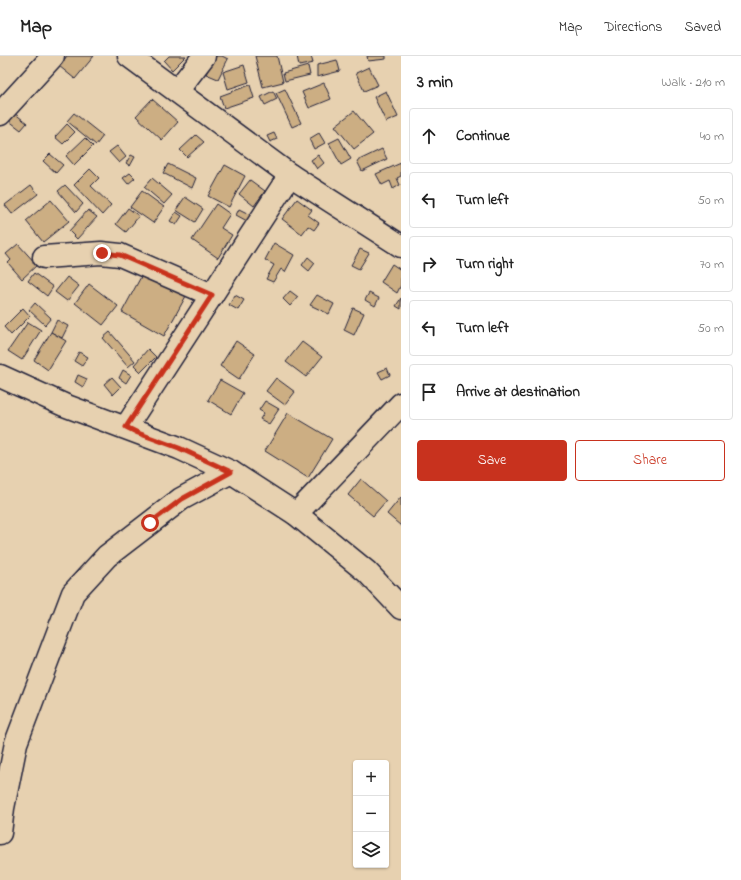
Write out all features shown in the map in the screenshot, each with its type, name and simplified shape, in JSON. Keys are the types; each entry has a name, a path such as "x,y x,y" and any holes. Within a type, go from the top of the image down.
{"street":[{"path":"0,114 52,56"},
{"path":"129,56 290,175 401,246"},
{"path":"177,91 204,56"},
{"path":"126,427 290,175"},
{"path":"44,257 102,253 120,255 212,295"},
{"path":"0,376 64,405 179,448 231,472 296,514 367,572 401,608"},
{"path":"296,514 401,404"},
{"path":"0,833 3,808 16,743 73,593 107,556 156,518 182,499 231,472"}],"building":[{"path":"67,56 94,56 75,79 59,66"},
{"path":"169,56 186,56 172,70 164,61"},
{"path":"215,56 222,56 228,59 218,79 206,74"},
{"path":"255,56 277,56 283,82 263,87"},
{"path":"297,56 311,56 313,63 299,66"},
{"path":"367,56 386,56 386,59 368,61"},
{"path":"337,60 340,71 317,77 317,65"},
{"path":"244,65 249,82 228,89 223,72"},
{"path":"308,66 310,75 285,81 283,73"},
{"path":"369,67 378,85 364,91 356,73"},
{"path":"324,83 331,99 309,108 302,92"},
{"path":"250,85 254,98 224,108 220,96"},
{"path":"285,89 301,123 292,127 276,93"},
{"path":"273,91 277,99 265,105 261,97"},
{"path":"386,91 398,117 386,122 374,97"},
{"path":"152,99 178,122 162,140 136,116"},
{"path":"354,111 373,134 354,149 335,126"},
{"path":"14,113 27,123 21,130 8,120"},
{"path":"74,113 103,136 96,145 67,121"},
{"path":"67,124 75,132 63,144 55,137"},
{"path":"274,133 277,139 270,142 267,136"},
{"path":"319,133 325,143 314,149 309,139"},
{"path":"196,135 204,142 187,157 180,150"},
{"path":"85,138 93,146 74,165 66,156"},
{"path":"339,138 351,159 341,165 329,143"},
{"path":"117,146 126,157 119,163 109,152"},
{"path":"382,149 387,159 362,171 357,161"},
{"path":"50,154 63,165 56,173 43,161"},
{"path":"131,155 135,157 130,166 126,163"},
{"path":"318,155 324,163 317,169 311,160"},
{"path":"401,163 401,176 397,178 400,185 393,189 390,181 382,185 376,174"},
{"path":"168,164 196,178 192,188 163,173"},
{"path":"225,165 245,176 229,207 208,196"},
{"path":"90,169 99,178 91,186 111,205 102,215 74,185"},
{"path":"130,173 135,178 128,184 123,178"},
{"path":"152,178 172,195 164,204 144,187"},
{"path":"250,180 265,191 254,206 239,194"},
{"path":"31,185 38,194 12,214 5,205"},
{"path":"65,185 83,204 76,212 58,191"},
{"path":"142,191 164,207 153,223 130,207"},
{"path":"185,197 203,209 195,222 176,210"},
{"path":"297,199 312,210 308,215 319,223 314,230 308,226 302,234 282,219"},
{"path":"51,200 69,221 43,242 26,221"},
{"path":"216,204 230,214 221,228 232,235 218,258 192,240"},
{"path":"128,208 139,216 126,232 116,224"},
{"path":"239,209 251,215 247,221 236,215"},
{"path":"88,210 97,217 77,239 69,231"},
{"path":"176,212 182,216 176,225 170,221"},
{"path":"274,243 294,255 285,272 281,269 273,282 266,279 274,265 265,260"},
{"path":"18,244 37,265 22,279 8,263 11,260 6,254"},
{"path":"360,249 369,253 359,269 351,265"},
{"path":"308,257 315,263 309,271 302,265"},
{"path":"392,264 401,270 401,285 397,293 381,282"},
{"path":"34,273 53,287 47,296 28,281"},
{"path":"143,273 186,296 164,336 122,312"},
{"path":"67,277 79,286 67,301 55,292"},
{"path":"89,284 118,306 103,325 75,303"},
{"path":"290,291 298,297 290,306 283,299"},
{"path":"369,293 379,298 375,306 365,300"},
{"path":"235,295 244,300 238,310 229,305"},
{"path":"317,295 334,304 329,314 310,305"},
{"path":"401,298 401,309 396,306"},
{"path":"35,303 51,318 45,325 29,310"},
{"path":"23,308 30,316 11,335 4,327"},
{"path":"353,308 364,313 354,335 344,330"},
{"path":"57,320 68,326 62,338 51,332"},
{"path":"28,322 41,330 22,360 8,351"},
{"path":"51,332 66,341 48,370 34,360"},
{"path":"110,332 135,361 128,367 103,338"},
{"path":"236,341 255,354 239,379 220,366"},
{"path":"302,342 322,357 306,377 286,362"},
{"path":"148,349 156,357 141,372 134,365"},
{"path":"79,352 88,357 82,366 74,361"},
{"path":"387,368 390,375 382,379 378,372"},
{"path":"123,370 131,375 126,383 119,378"},
{"path":"78,375 87,379 83,387 75,382"},
{"path":"112,377 121,387 113,395 104,384"},
{"path":"276,378 295,392 285,405 266,391"},
{"path":"220,380 243,393 231,414 208,400"},
{"path":"265,401 279,409 269,424 260,419 264,413 259,410"},
{"path":"288,413 332,439 308,478 265,451"},
{"path":"361,479 386,501 373,516 348,495"},
{"path":"401,497 401,526 387,514"}],"route":[{"path":"102,253 120,255 212,295 126,427 179,448 231,472 182,499 150,523"}]}
